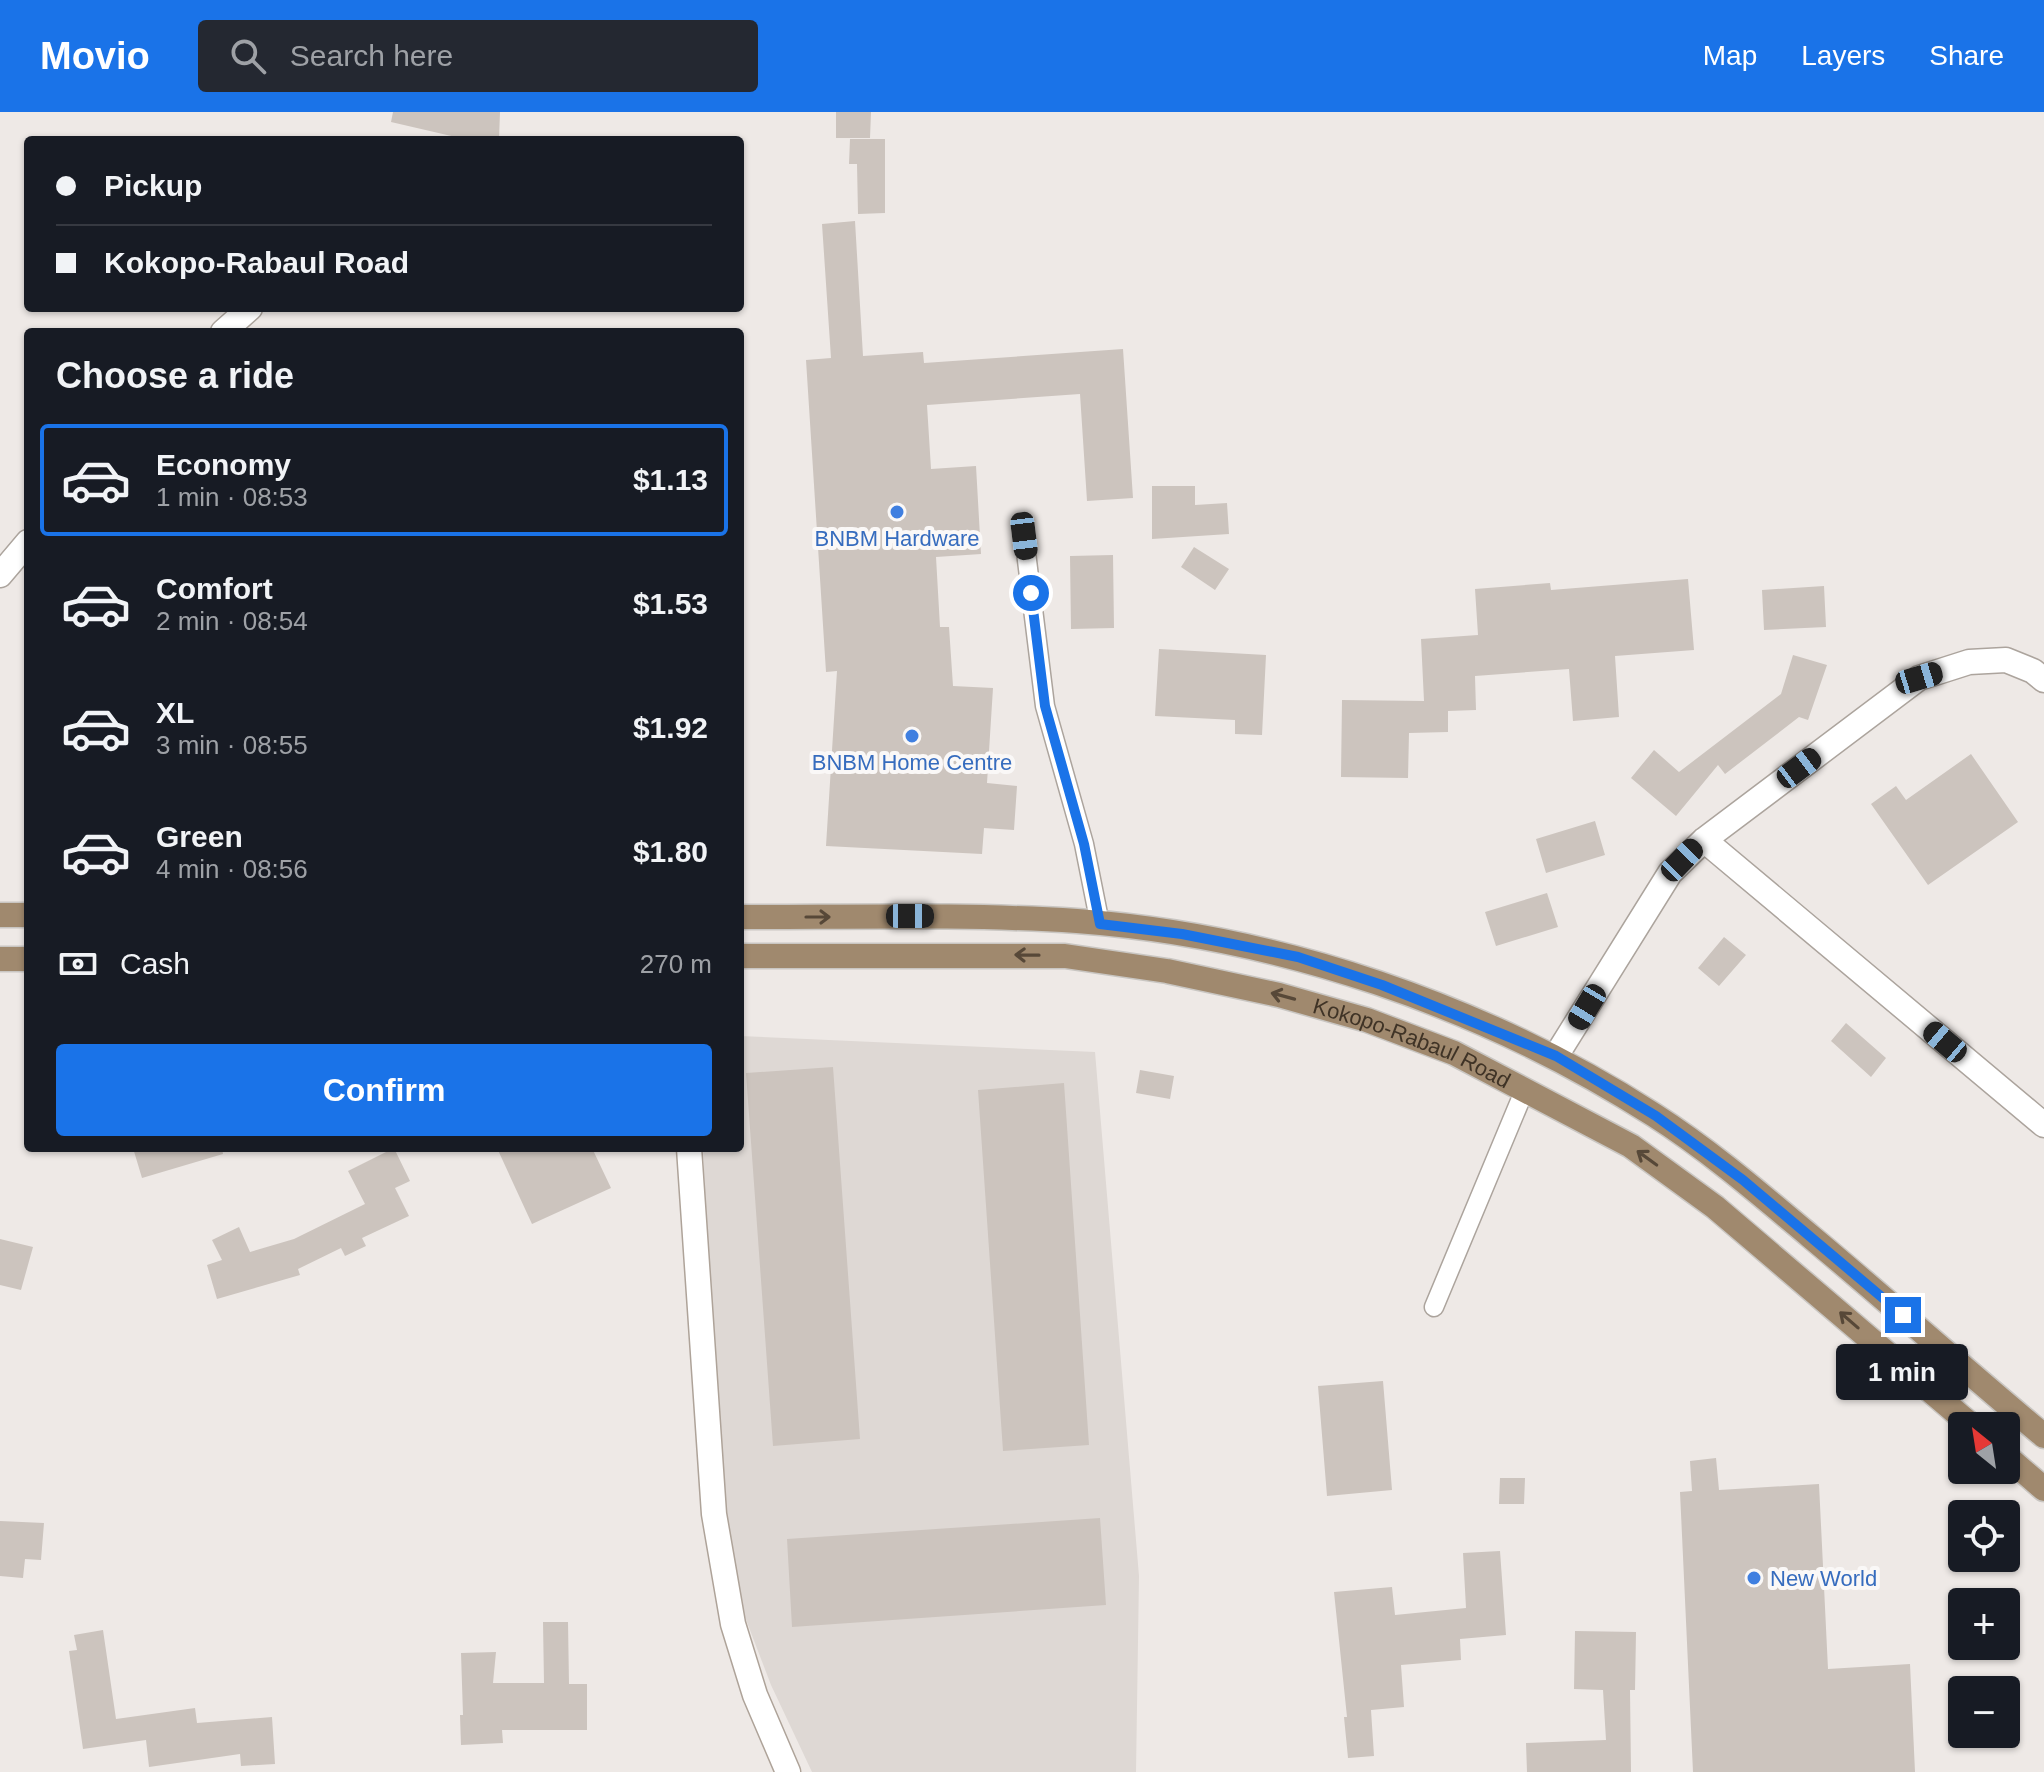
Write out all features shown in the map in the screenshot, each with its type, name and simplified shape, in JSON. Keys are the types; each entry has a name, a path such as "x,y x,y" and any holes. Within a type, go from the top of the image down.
{"main road":[{"path":"0,915 24,915"},
{"name":"Kokopo-Rabaul Road","path":"744,917 939,916 1100,924 1182,934 1298,957 1395,990 1556,1056 1656,1116 1743,1180 2044,1436"},
{"name":"Kokopo-Rabaul Road","path":"744,956 1065,956 1167,971 1279,995 1367,1020 1454,1053 1631,1146 1715,1207 1956,1412"},
{"path":"0,959 24,959"},
{"path":"2020,1468 2044,1489"}],"street":[{"path":"228,328 246,312"},
{"path":"0,575 24,547"},
{"path":"1556,1056 1670,873 1704,840 1919,678 1969,662 2006,660 2033,671 2044,680"},
{"path":"1704,840 2043,1121"},
{"path":"689,1152 714,1514 733,1624 755,1695 788,1772"}],"lane":[{"path":"1024,536 1045,706 1084,844 1100,924"},
{"path":"1434,1307 1525,1089"}],"shaded area":[{"path":"744,1036 1095,1052 1139,1576 1136,1772 812,1772 771,1685 721,1554 703,1152 744,1152"}],"building":[{"path":"393,112 500,112 499,136 451,136 391,122"},
{"path":"836,112 871,112 870,138 836,138"},
{"path":"850,139 885,139 885,213 858,214 857,164 849,164"},
{"path":"855,221 863,356 923,352 924,363 1123,349 1133,498 1087,501 1080,394 927,405 931,469 976,466 981,554 936,557 940,627 949,627 953,686 993,688 987,783 1017,786 1014,830 984,828 982,854 826,846 837,671 826,672 806,360 831,358 822,224"},
{"path":"1152,486 1195,486 1195,505 1227,503 1229,534 1152,539"},
{"path":"1194,547 1229,569 1215,590 1181,567"},
{"path":"1113,555 1114,628 1071,629 1070,556"},
{"path":"1688,579 1694,650 1615,656 1619,717 1573,721 1569,669 1475,676 1476,710 1448,711 1448,732 1409,733 1408,778 1341,777 1342,700 1424,701 1421,639 1478,635 1475,589 1550,583 1551,590"},
{"path":"1824,586 1826,627 1764,630 1762,590"},
{"path":"1159,649 1266,655 1262,735 1235,734 1235,720 1155,716"},
{"path":"1793,655 1827,665 1808,720 1799,717 1725,774 1718,765 1676,816 1631,778 1654,750 1679,772 1781,694"},
{"path":"1971,754 2018,822 1928,885 1871,804 1896,786 1906,800"},
{"path":"1595,821 1605,855 1546,873 1536,839"},
{"path":"1547,893 1558,927 1496,946 1485,912"},
{"path":"1724,937 1746,955 1719,986 1698,968"},
{"path":"1846,1023 1886,1058 1871,1077 1831,1041"},
{"path":"833,1067 860,1439 773,1446 746,1073"},
{"path":"1140,1070 1174,1076 1170,1099 1136,1093"},
{"path":"1064,1083 1089,1445 1003,1451 978,1090"},
{"path":"134,1152 223,1152 223,1154 142,1178"},
{"path":"386,1152 396,1152 410,1181 395,1188 409,1216 362,1238 366,1246 345,1256 341,1248 298,1269 300,1275 217,1299 207,1265 222,1260 212,1240 239,1227 250,1252 294,1239 365,1204 348,1171"},
{"path":"499,1152 594,1152 611,1188 532,1224"},
{"path":"0,1239 33,1247 21,1290 0,1285"},
{"path":"1383,1381 1392,1490 1327,1496 1318,1386"},
{"name":"New World","path":"1716,1458 1719,1490 1819,1484 1828,1669 1910,1664 1915,1772 1693,1772 1680,1492 1692,1491 1690,1461"},
{"path":"1500,1478 1525,1478 1524,1504 1499,1504"},
{"path":"1100,1518 1106,1605 792,1627 787,1539"},
{"path":"0,1521 44,1523 41,1560 25,1559 23,1578 0,1576"},
{"path":"1500,1551 1506,1635 1460,1639 1461,1660 1401,1665 1404,1707 1371,1710 1374,1756 1348,1758 1344,1717 1347,1717 1334,1592 1392,1587 1395,1615 1466,1608 1463,1553"},
{"path":"543,1622 568,1622 569,1684 587,1684 587,1730 502,1730 503,1743 461,1745 461,1653 496,1652 493,1683 544,1683"},
{"path":"103,1630 116,1719 195,1708 197,1723 272,1717 275,1764 241,1766 240,1754 149,1767 146,1740 83,1749 69,1651 77,1650 74,1635"},
{"path":"1575,1631 1636,1632 1635,1690 1630,1690 1631,1772 1527,1772 1526,1743 1606,1740 1603,1690 1574,1689"}],"place":[{"name":"BNBM Hardware","path":"897,512"},
{"name":"BNBM Home Centre","path":"912,736"},
{"name":"New World","path":"1754,1578"}],"route":[{"path":"1031,593 1045,706 1084,844 1100,924 1182,934 1298,957 1382,985 1556,1056 1656,1116 1743,1180 1903,1315"}]}
